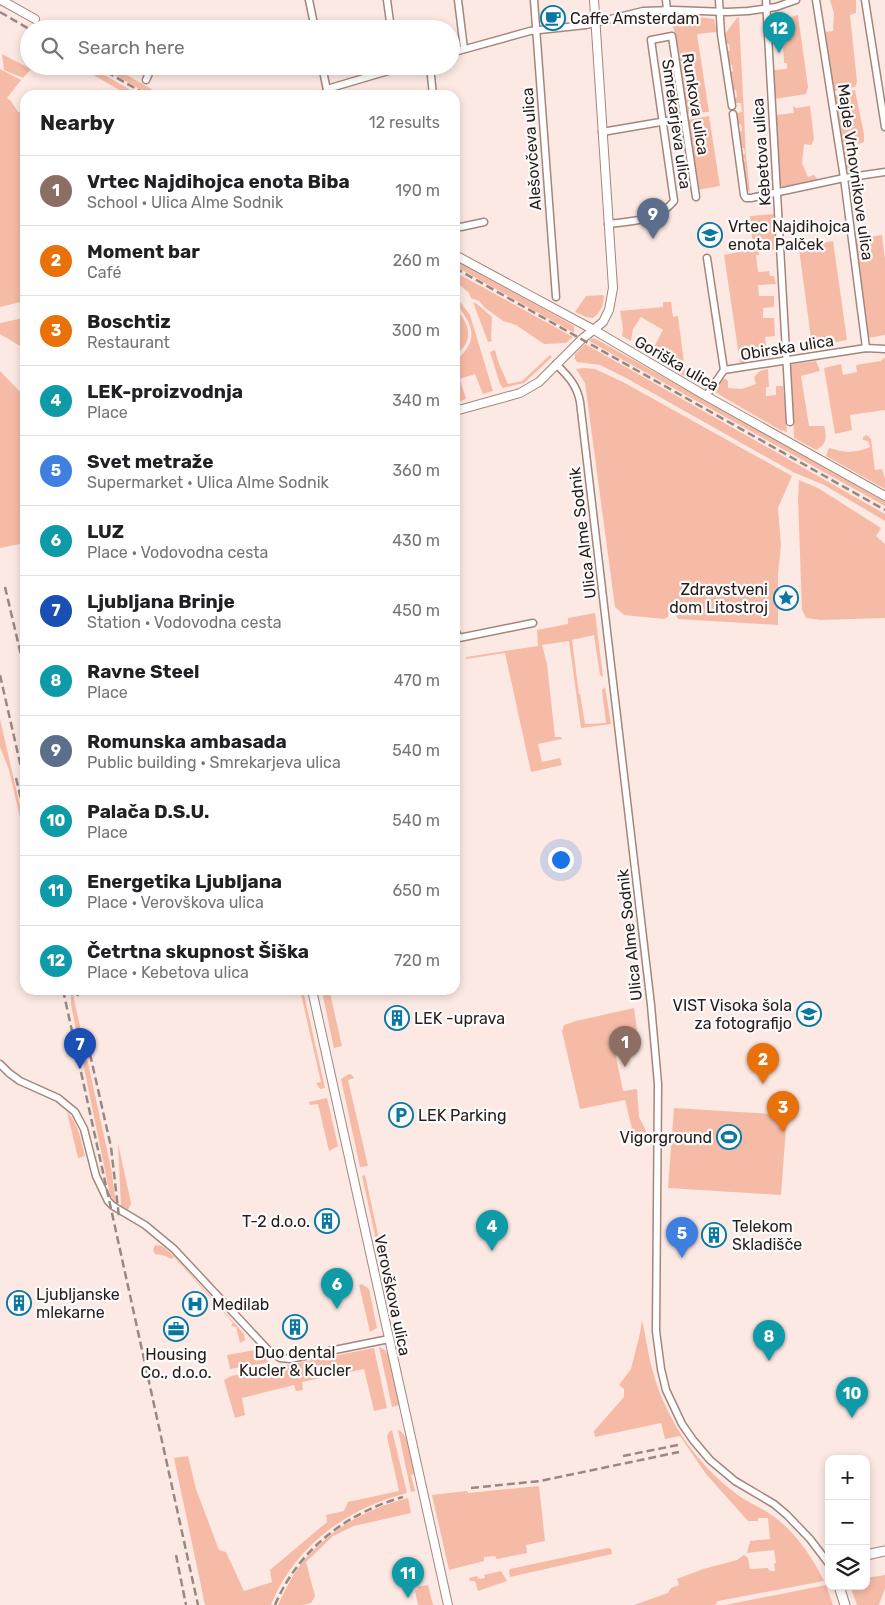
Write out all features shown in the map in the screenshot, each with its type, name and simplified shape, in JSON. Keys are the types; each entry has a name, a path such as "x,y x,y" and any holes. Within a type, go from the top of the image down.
{"main road":[{"path":"870,1554 885,1551"},
{"path":"840,1590 845,1605"}],"street":[{"path":"1,0 35,19"},
{"path":"309,0 313,20"},
{"path":"387,0 390,20"},
{"path":"458,0 464,50"},
{"name":"Alešovčeva ulica","path":"534,0 556,297"},
{"path":"460,409 527,390 539,382 582,339 603,322 609,310 612,297 594,0"},
{"path":"666,0 667,10"},
{"path":"718,0 720,28 732,106"},
{"name":"Kebetova ulica","path":"766,0 778,193 785,361 790,422"},
{"path":"460,51 536,30 581,26 636,12 667,10 738,12 766,9 796,0"},
{"name":"Majde Vrhovnikove ulica","path":"816,0 844,178 866,348"},
{"path":"865,0 885,126"},
{"name":"Runkova ulica","path":"651,40 672,36 696,197"},
{"name":"Smrekarjeva ulica","path":"608,224 640,220 659,214 674,201 651,40"},
{"path":"146,80 148,75"},
{"path":"324,75 327,90"},
{"path":"333,90 375,75"},
{"path":"431,75 432,90"},
{"path":"733,114 744,195 746,198 844,178 885,172"},
{"path":"602,132 684,118"},
{"path":"460,227 484,222"},
{"name":"Goriška ulica","path":"460,258 594,330 706,396 885,496"},
{"path":"707,258 724,370"},
{"name":"Obirska ulica","path":"706,396 724,370 866,348 885,349"},
{"name":"Ulica Alme Sodnik","path":"556,364 573,383 579,394 651,1005 658,1084 656,1331 662,1375 676,1414 700,1450 734,1481 774,1504 787,1515 810,1539 825,1559"},
{"path":"460,638 533,623"},
{"name":"Verovškova ulica","path":"315,995 448,1605"},
{"path":"0,1064 20,1081 58,1098 75,1112 84,1129 96,1176 108,1201 113,1206 145,1224 174,1249 270,1352 280,1358 290,1359 389,1339"}],"shaded area":[{"path":"830,0 856,0 856,13 850,15 857,82 855,87 834,91 824,32 833,31 834,13"},
{"path":"798,15 808,87 806,94 775,99 773,70 787,69 787,63 784,63 783,43 788,42 787,21 788,18"},
{"path":"689,16 714,19 717,32 697,34 709,112 686,114 679,51 671,17"},
{"path":"739,17 746,156 750,193 747,189 743,161 745,161 742,154 745,154 744,148 741,148 741,139 738,131 742,131 741,124 738,125 736,113 742,112 741,103 734,103 734,98 737,97 736,90 733,91 731,81 733,80 730,72 733,71 732,65 729,65 727,51 730,50 729,44 726,44 725,34"},
{"path":"2,54 20,63 20,75 26,75 23,78 4,70"},
{"path":"0,69 21,80 7,98 18,112 20,112 20,302 0,307"},
{"path":"94,75 105,75 130,90 119,90"},
{"path":"115,75 127,75 153,90 141,90"},
{"path":"855,90 864,142 858,144 859,137 852,137 851,152 856,172 847,174 835,95"},
{"path":"793,106 796,108 810,106 814,139 811,145 804,144 802,163 808,177 814,175 818,180 782,187 780,183 776,115 794,113"},
{"path":"709,116 720,186 697,190 687,120"},
{"path":"774,214 776,247 774,250 759,252 759,255 756,255 758,272 769,271 770,276 774,276 776,284 758,285 759,296 774,296 774,307 763,308 763,318 774,318 775,336 765,337 767,355 745,358 745,364 740,363 724,255 753,249 750,216"},
{"path":"882,235 885,259 885,335 868,338 855,239"},
{"path":"833,241 847,340 812,346 799,249"},
{"path":"460,262 574,326 574,333 460,269"},
{"path":"460,275 573,337 566,343 544,344 516,325 503,321 479,301 471,298 469,293 460,285"},
{"path":"602,295 604,299 602,306 598,314 593,318 575,312 586,296"},
{"path":"460,302 470,315 493,391 483,394 475,374 460,379 460,356 466,350 471,339 467,320 460,309"},
{"path":"473,302 492,317 492,341 488,342"},
{"path":"663,302 671,302 673,317 678,316 685,371 707,380 708,387 706,388 675,371 645,351 644,347 655,345 663,330 641,317 633,329 631,341 622,336 623,329 620,311 663,307"},
{"path":"460,314 468,332 468,338 460,352"},
{"path":"20,319 20,346 0,334 0,323"},
{"path":"592,338 885,501 885,506 589,341"},
{"path":"585,344 885,514 885,521 824,485 793,472 626,378 600,365 577,362 575,354"},
{"path":"495,350 508,384 522,381 550,355 552,357 524,383 503,388 490,352"},
{"path":"884,358 885,410 850,415 852,430 835,434 824,368 841,364 843,375 857,372 856,365 881,361"},
{"path":"816,361 820,371 801,376 809,426 824,426 825,430 826,437 824,443 816,450 794,438 791,365"},
{"path":"576,369 595,369 623,382 792,476 778,508 781,545 778,574 778,625 678,619 674,612 669,612 668,617 664,619 624,615 615,607 585,383"},
{"path":"768,369 769,387 766,387 766,396 776,395 776,386 783,386 787,432 780,430 713,391 720,379 728,381 728,388 742,389 756,384 754,377 760,371"},
{"path":"0,371 20,392 20,544 0,548"},
{"path":"460,379 466,399 460,401"},
{"path":"866,435 871,439 875,470 882,469 885,489 826,456 829,448 850,452 870,447 868,441 863,440 863,437"},
{"path":"799,480 818,488 881,528 876,536 885,544 885,618 821,620 806,618 802,610"},
{"path":"595,613 603,677 600,675 594,635 572,640 579,694 585,724 606,723 602,690 605,687 611,724 581,728 569,641 542,645 547,664 555,737 561,737 562,739 538,744 542,762 560,758 562,765 531,772 505,653 466,659 466,657 538,646 537,630 568,624 568,618"},
{"path":"0,719 20,806 20,817 9,770 0,747"},
{"path":"71,995 73,995 111,1168 116,1203 110,1195 71,1005"},
{"path":"301,995 304,995 325,1088 320,1089 316,1083 321,1082"},
{"path":"330,995 342,1046 334,1048 323,996"},
{"path":"634,1008 638,1037 629,1038 628,1044 614,1047 623,1091 637,1089 639,1117 647,1133 647,1144 639,1146 637,1133 633,1133 625,1100 580,1109 562,1031 564,1025 576,1021"},
{"path":"349,1074 354,1078 348,1080 368,1166 360,1167 341,1079"},
{"path":"327,1098 338,1146 329,1151 318,1104 310,1105 309,1102"},
{"name":"Vigorground","path":"674,1108 787,1115 781,1195 668,1188"},
{"path":"67,1112 77,1127 85,1156 78,1158"},
{"path":"118,1143 131,1203 128,1210 121,1206"},
{"path":"365,1175 390,1290 387,1290 362,1176"},
{"path":"155,1245 162,1246 174,1256 244,1334 245,1340 240,1343 236,1327 231,1326 233,1323 174,1257 171,1259 155,1254 153,1250"},
{"path":"362,1284 369,1289 377,1328 370,1332 359,1285"},
{"path":"642,1320 651,1366 659,1389 674,1423 684,1438 720,1480 738,1495 770,1514 794,1535 814,1562 824,1581 718,1601 715,1605 634,1605 668,1593 671,1588 679,1585 677,1579 703,1569 737,1560 744,1555 748,1558 750,1569 768,1568 770,1571 775,1571 774,1564 776,1563 774,1550 747,1553 750,1541 770,1539 768,1518 748,1521 706,1474 680,1436 665,1439 661,1423 595,1437 594,1431 624,1397 624,1389 619,1385 631,1369"},
{"path":"379,1347 385,1350 389,1357 399,1405 392,1407"},
{"path":"374,1348 387,1408 374,1411 364,1369 302,1382 303,1390 296,1391 294,1385 242,1398 245,1415 235,1418 224,1380 231,1376"},
{"path":"255,1350 264,1356 268,1361 266,1363 230,1369 227,1355"},
{"path":"392,1430 407,1493 364,1509 325,1533 308,1548 294,1565 281,1584 271,1605 205,1605 174,1458 188,1456 196,1489 219,1550 226,1552 244,1591 272,1582 270,1570 327,1522 326,1515 344,1511 348,1502 399,1491 387,1437"},
{"path":"398,1430 408,1443 415,1474 411,1475 415,1491 411,1492"},
{"path":"539,1486 545,1541 526,1545 527,1553 497,1559 495,1556 484,1557 484,1561 449,1570 432,1495"},
{"path":"408,1498 411,1513 354,1526 333,1536 306,1562 315,1596 311,1603 278,1605 297,1569 311,1552 335,1531 378,1508"},
{"path":"608,1548 611,1549 612,1554 510,1577 510,1569"},
{"path":"501,1571 507,1581 478,1591 475,1581 470,1581 469,1578 477,1576 479,1579 485,1578 484,1575"},
{"path":"885,1575 885,1588 879,1605 857,1605 851,1590 870,1590 870,1577"},
{"path":"428,1585 433,1605 418,1605 415,1591 418,1590 418,1587"},
{"path":"825,1585 825,1590 828,1590 833,1605 725,1605"}],"railway":[{"path":"0,12 20,24"},
{"path":"112,75 138,90"},
{"path":"460,271 885,510"},
{"path":"5,587 20,651"},
{"path":"0,675 20,763"},
{"path":"16,778 20,795"},
{"path":"64,995 198,1605"},
{"path":"90,1054 111,1147 119,1217"},
{"path":"623,1456 678,1445"},
{"path":"471,1488 540,1481 679,1452"},
{"path":"275,1605 297,1567 326,1536 362,1513 403,1497"},
{"path":"176,1555 186,1605"}],"place":[{"name":"Caffe Amsterdam","path":"553,18"},
{"name":"Četrtna skupnost Šiška","path":"779,53"},
{"name":"Vrtec Najdihojca enota Palček","path":"710,235"},
{"name":"Romunska ambasada","path":"653,239"},
{"name":"Zdravstveni dom Litostroj","path":"786,598"},
{"name":"VIST Visoka šola za fotografijo","path":"809,1014"},
{"name":"LEK -uprava","path":"397,1018"},
{"name":"Vrtec Najdihojca enota Biba","path":"625,1067"},
{"name":"Ljubljana Brinje","path":"80,1069"},
{"name":"Moment bar","path":"763,1084"},
{"name":"LEK Parking","path":"401,1115"},
{"name":"Boschtiz","path":"783,1132"},
{"name":"Vigorground","path":"729,1137"},
{"name":"T-2 d.o.o.","path":"327,1221"},
{"name":"Telekom Skladišče","path":"714,1235"},
{"name":"LEK-proizvodnja","path":"492,1251"},
{"name":"Svet metraže","path":"682,1258"},
{"name":"Ljubljanske mlekarne","path":"19,1303"},
{"name":"Medilab","path":"195,1304"},
{"name":"LUZ","path":"337,1309"},
{"name":"Duo dental Kucler & Kucler","path":"295,1327"},
{"name":"Housing Co., d.o.o.","path":"176,1329"},
{"name":"Ravne Steel","path":"769,1361"},
{"name":"Palača D.S.U.","path":"852,1418"},
{"name":"Energetika Ljubljana","path":"408,1598"}]}
